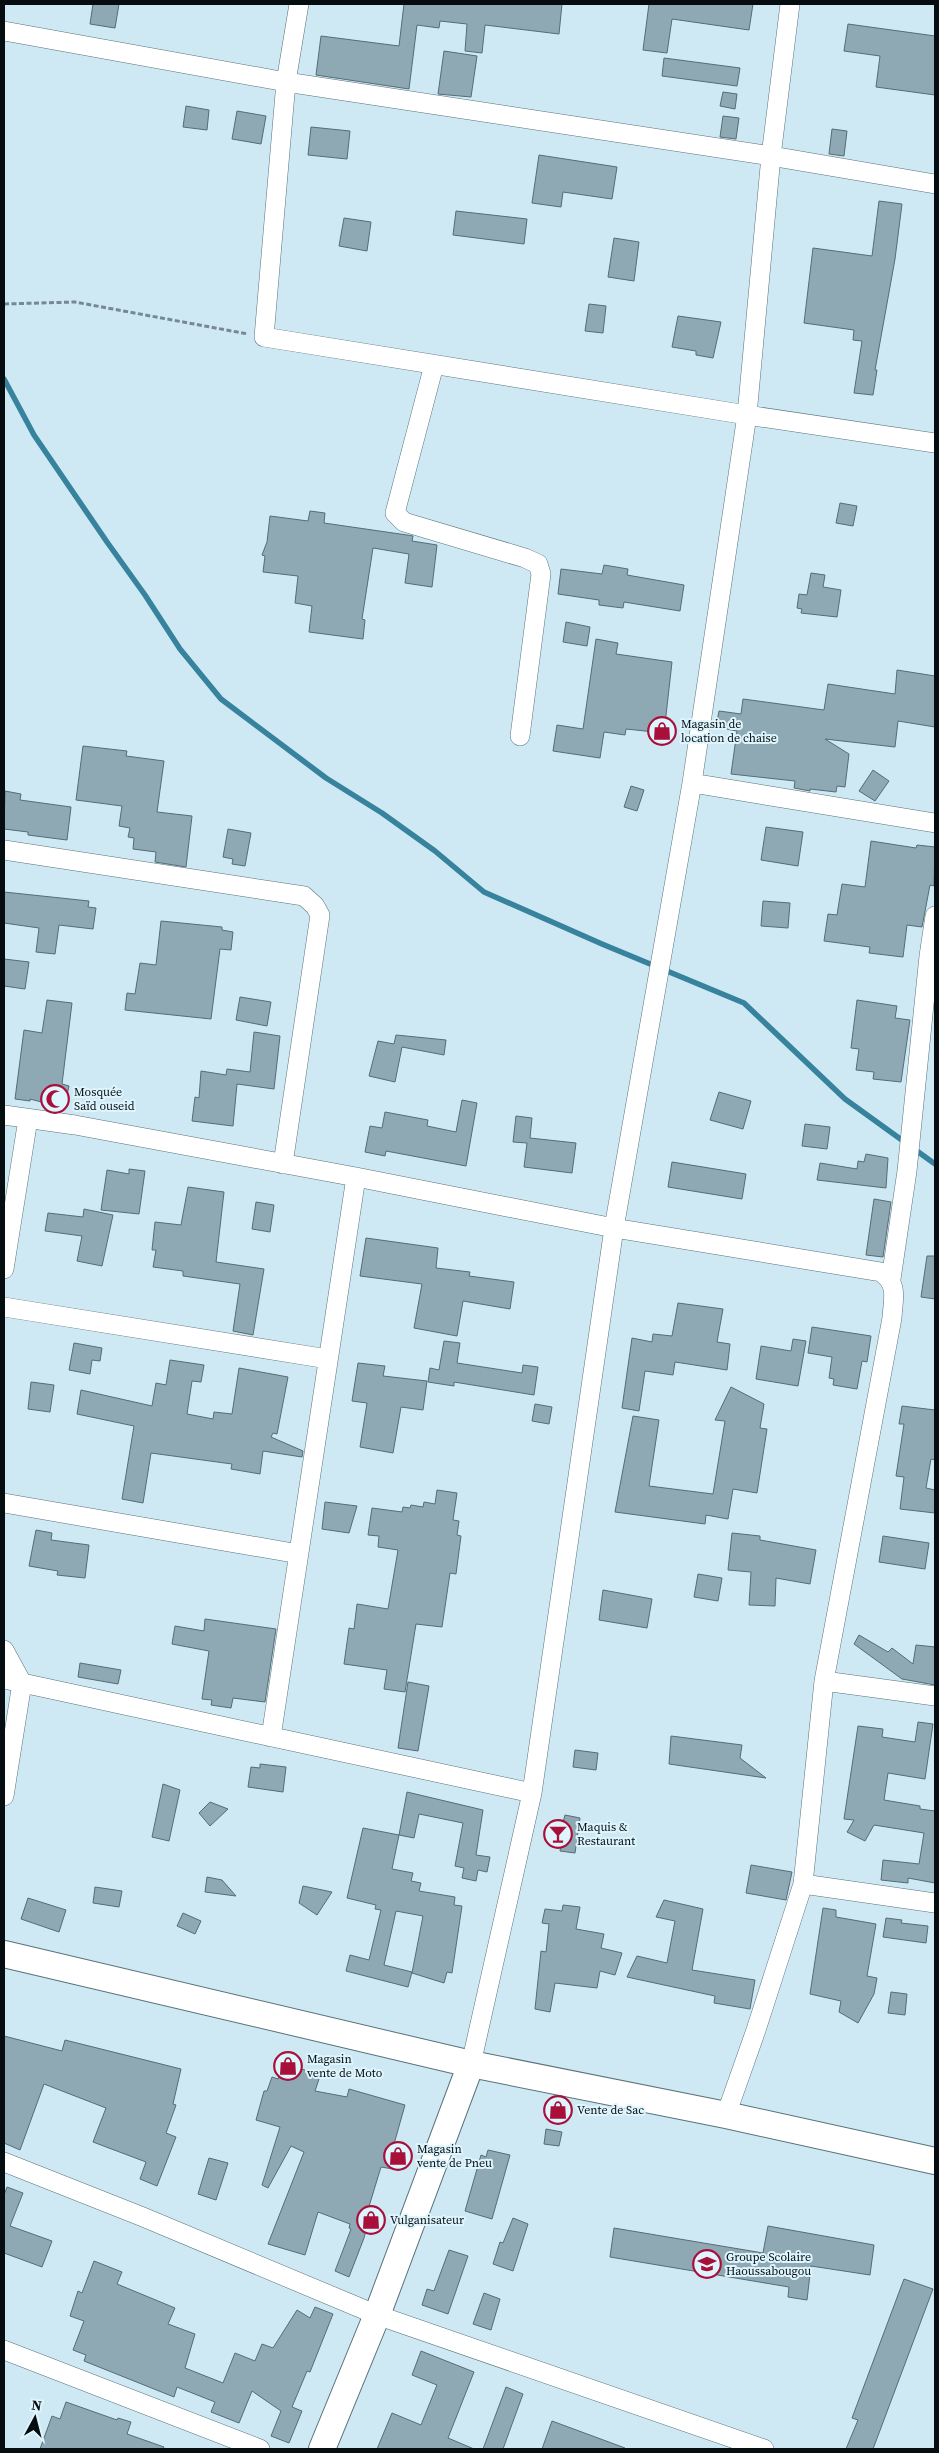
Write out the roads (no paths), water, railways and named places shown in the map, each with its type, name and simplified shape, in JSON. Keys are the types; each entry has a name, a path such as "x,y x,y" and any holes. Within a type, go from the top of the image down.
{"street":[{"path":"299,4 286,82 264,337 747,416 935,442"},
{"path":"322,2449 377,2315 471,2064 532,1793 614,1228 692,783 747,416 771,156 790,4"},
{"path":"4,31 286,82 771,156 935,184"},
{"path":"434,365 395,513 404,522 525,558 538,564 541,574 520,736"},
{"path":"692,783 935,823"},
{"path":"4,850 304,896 315,906 320,915 282,1164"},
{"path":"726,2115 756,2030 803,1884 824,1681 892,1318 894,1289 891,1279 907,1171 929,956 935,916"},
{"path":"4,1115 75,1125 356,1177 614,1228 881,1272 891,1279"},
{"path":"4,1269 28,1119"},
{"path":"271,1737 356,1177"},
{"path":"4,1307 328,1360"},
{"path":"4,1503 299,1554"},
{"path":"4,1650 13,1681 4,1796"},
{"path":"13,1681 532,1793"},
{"path":"824,1681 935,1696"},
{"path":"803,1884 935,1903"},
{"path":"4,1954 471,2064 726,2115 935,2161"},
{"path":"4,2162 144,2217 377,2315 764,2449"},
{"path":"4,2350 260,2449"}],"waterway":[{"path":"4,379 34,435 145,595 180,649 221,699 326,778 382,813 435,851 484,892 744,1003 845,1099 935,1164"}],"place":[{"name":"Magasin de location de chaise","path":"662,731"},
{"name":"Mosquée Saïd ouseid","path":"55,1099"},
{"name":"Maquis & Restaurant","path":"558,1834"},
{"name":"Magasin vente de Moto","path":"288,2066"},
{"name":"Vente de Sac","path":"558,2110"},
{"name":"Magasin vente de Pneu","path":"398,2156"},
{"name":"Vulganisateur","path":"371,2220"},
{"name":"Groupe Scolaire Haoussabougou","path":"707,2264"}]}
